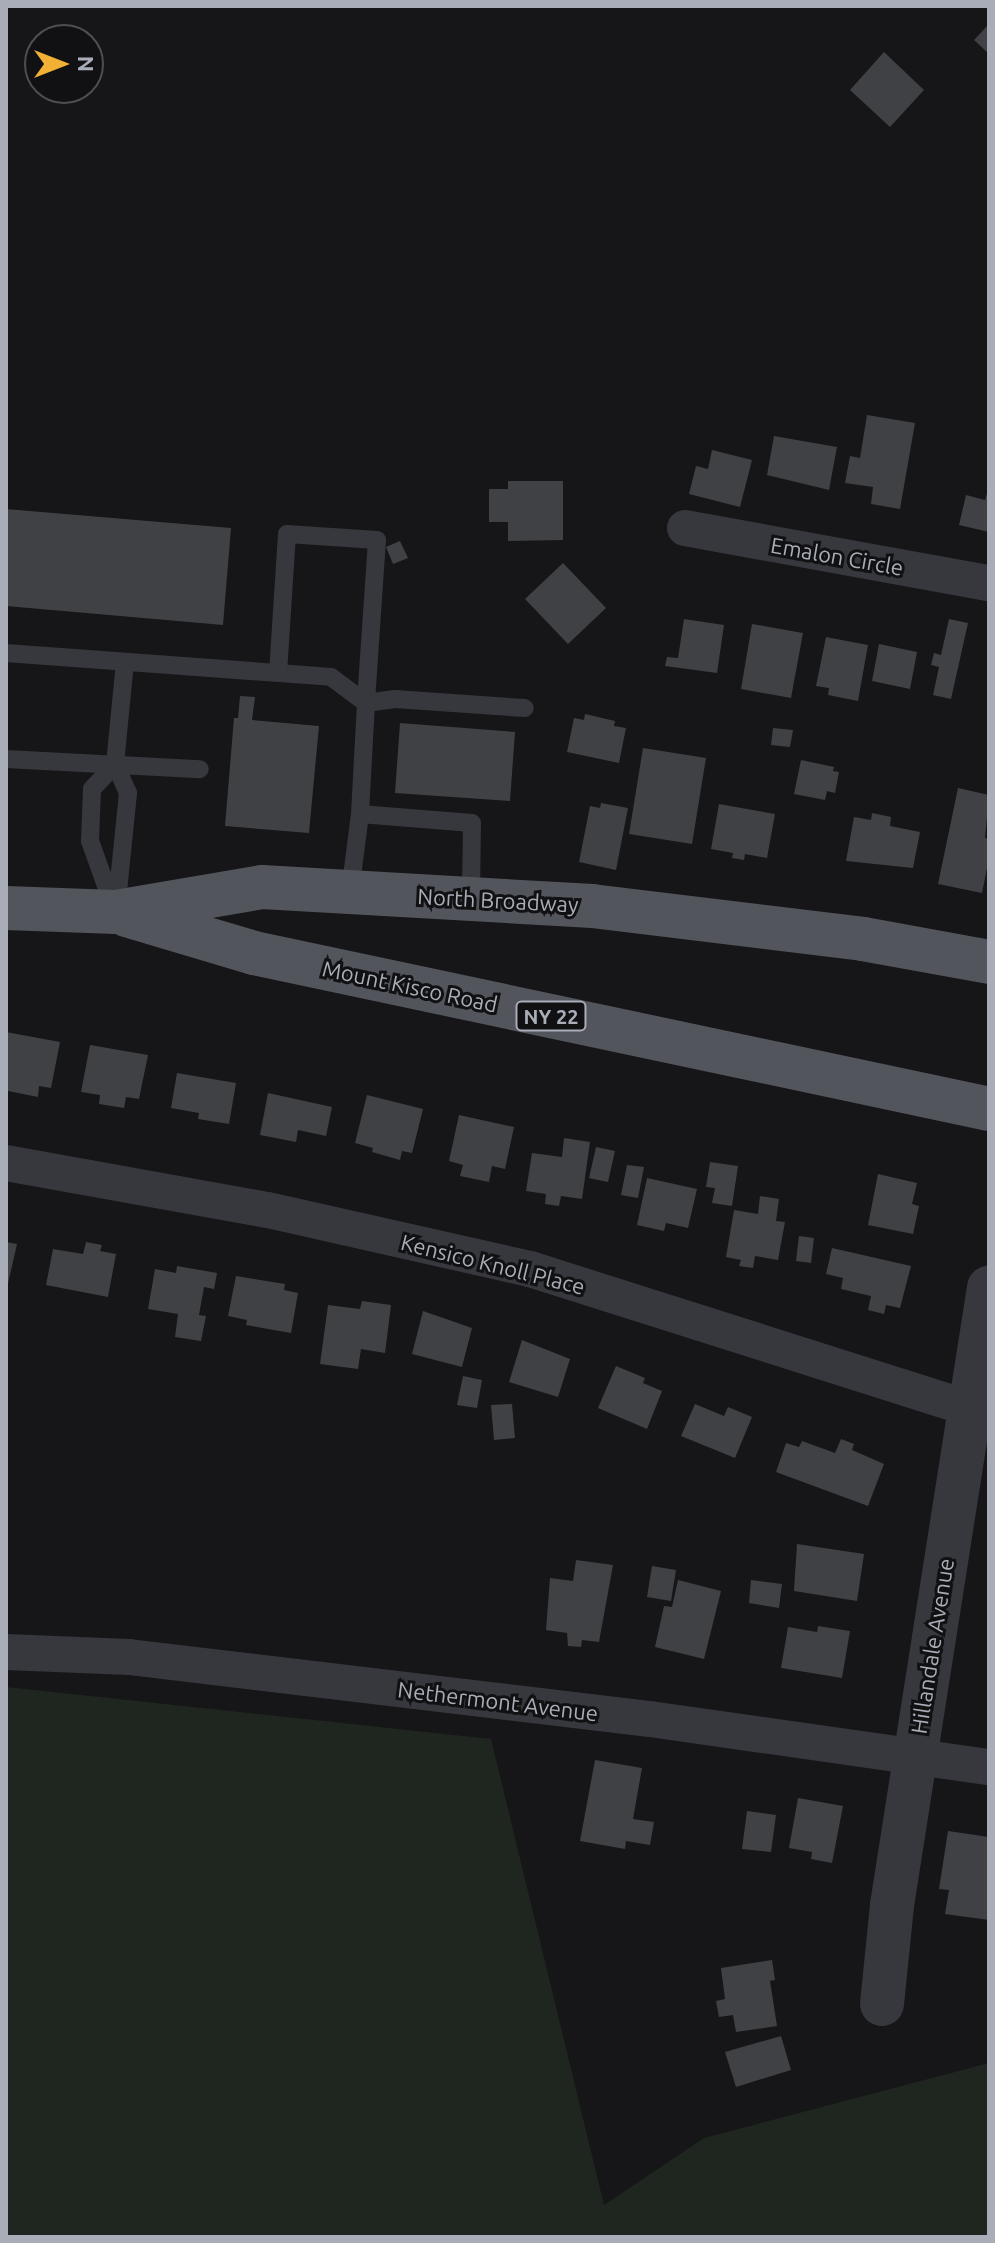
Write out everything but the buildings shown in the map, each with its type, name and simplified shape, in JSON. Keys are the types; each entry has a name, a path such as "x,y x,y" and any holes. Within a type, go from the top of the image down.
{"main road":[{"name":"North Broadway","path":"6,908 116,912 262,887 592,906 863,939 989,962"},
{"name":"Mount Kisco Road","path":"116,912 254,953 989,1109"}],"street":[{"name":"Emalon Circle","path":"685,528 989,583"},
{"name":"Kensico Knoll Place","path":"6,1163 268,1210 530,1269 969,1408"},
{"name":"Hillandale Avenue","path":"882,2004 915,1756 989,1288"},
{"name":"Nethermont Avenue","path":"6,1652 129,1657 650,1719 989,1767"}],"lane":[{"path":"278,673 287,534 377,540 360,814 350,892"},
{"path":"6,653 331,677 366,703 395,699 525,708"},
{"path":"116,912 128,793 115,764 125,662"},
{"path":"6,759 200,769"},
{"path":"115,764 92,789 90,841 116,912"},
{"path":"360,814 472,823 471,899"}],"shaded area":[{"path":"6,1687 491,1739 604,2205 704,2138 989,2063 989,2237 6,2237"}]}
